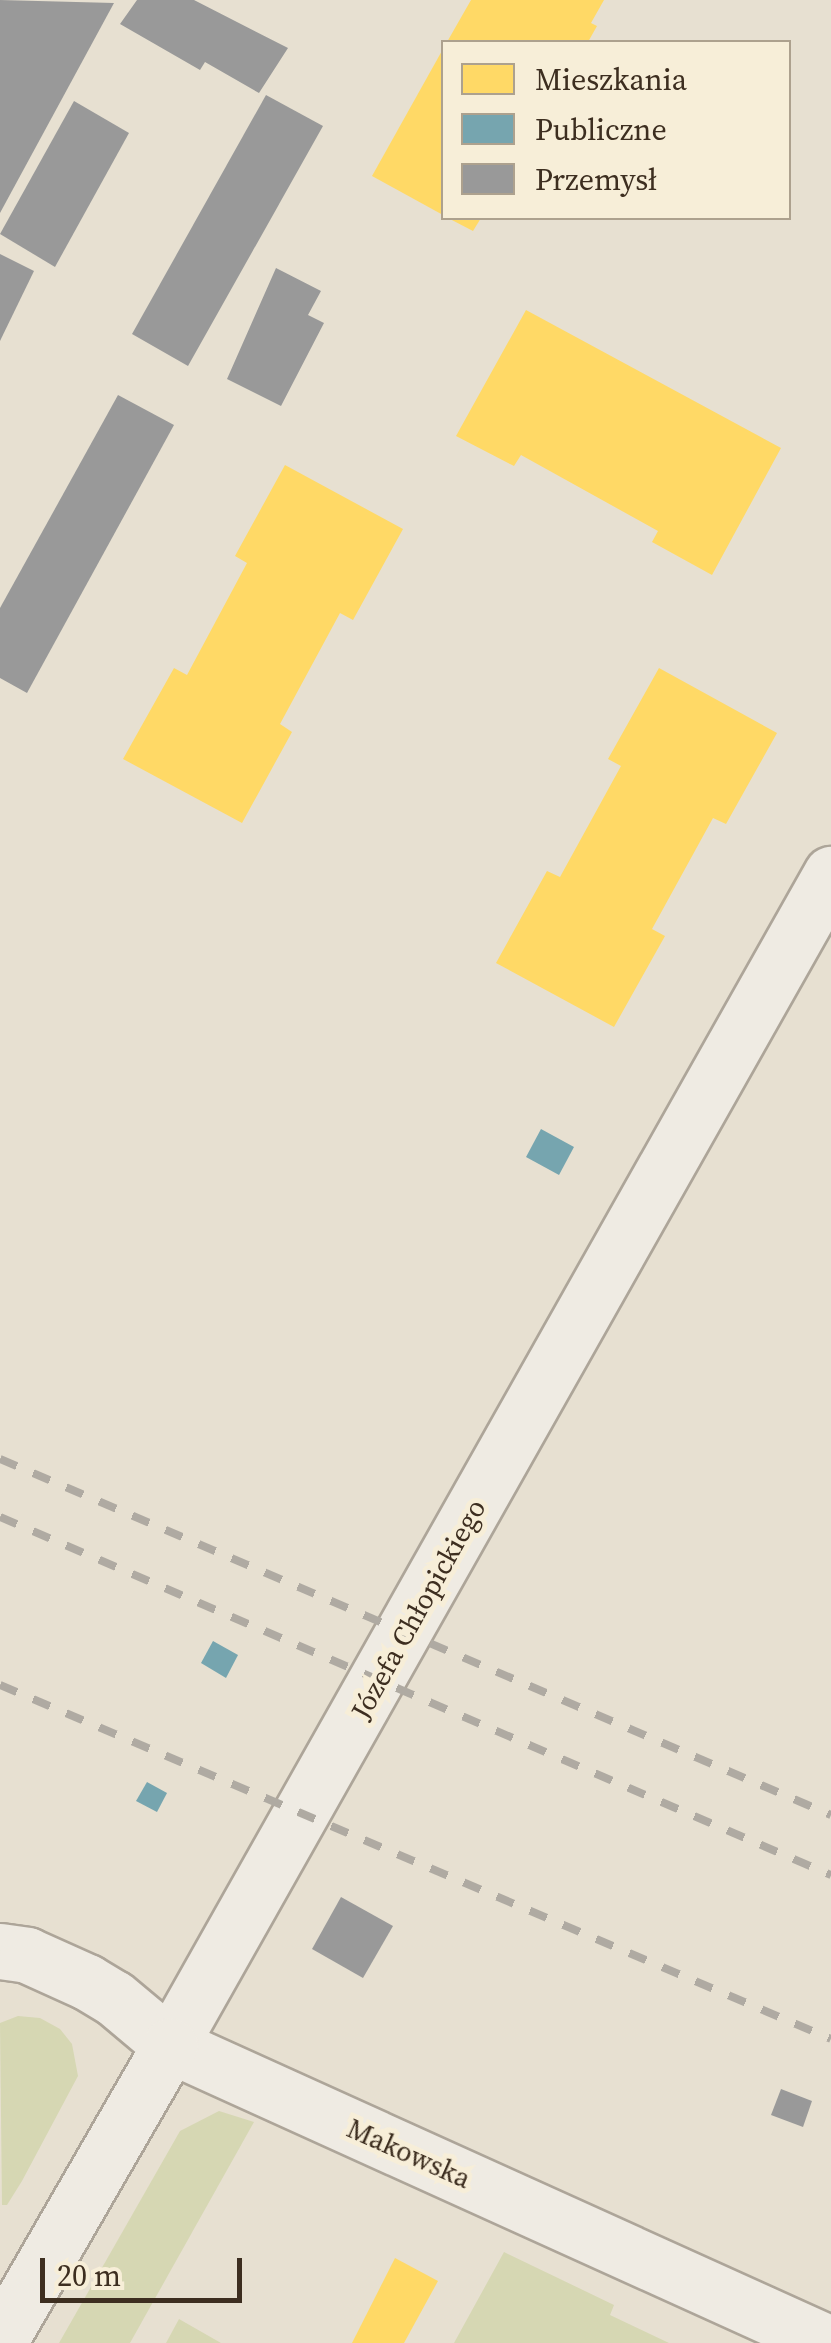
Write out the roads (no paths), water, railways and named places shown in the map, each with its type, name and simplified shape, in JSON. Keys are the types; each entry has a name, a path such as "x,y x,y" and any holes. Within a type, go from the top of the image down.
{"street":[{"name":"Józefa Chłopickiego","path":"0,2340 831,874"},
{"name":"Makowska","path":"0,1950 27,1955 87,1982 114,1998 170,2045 812,2340"}],"railway":[{"path":"0,1459 831,1815"},
{"path":"0,1517 831,1875"},
{"path":"0,1685 831,2039"}]}
